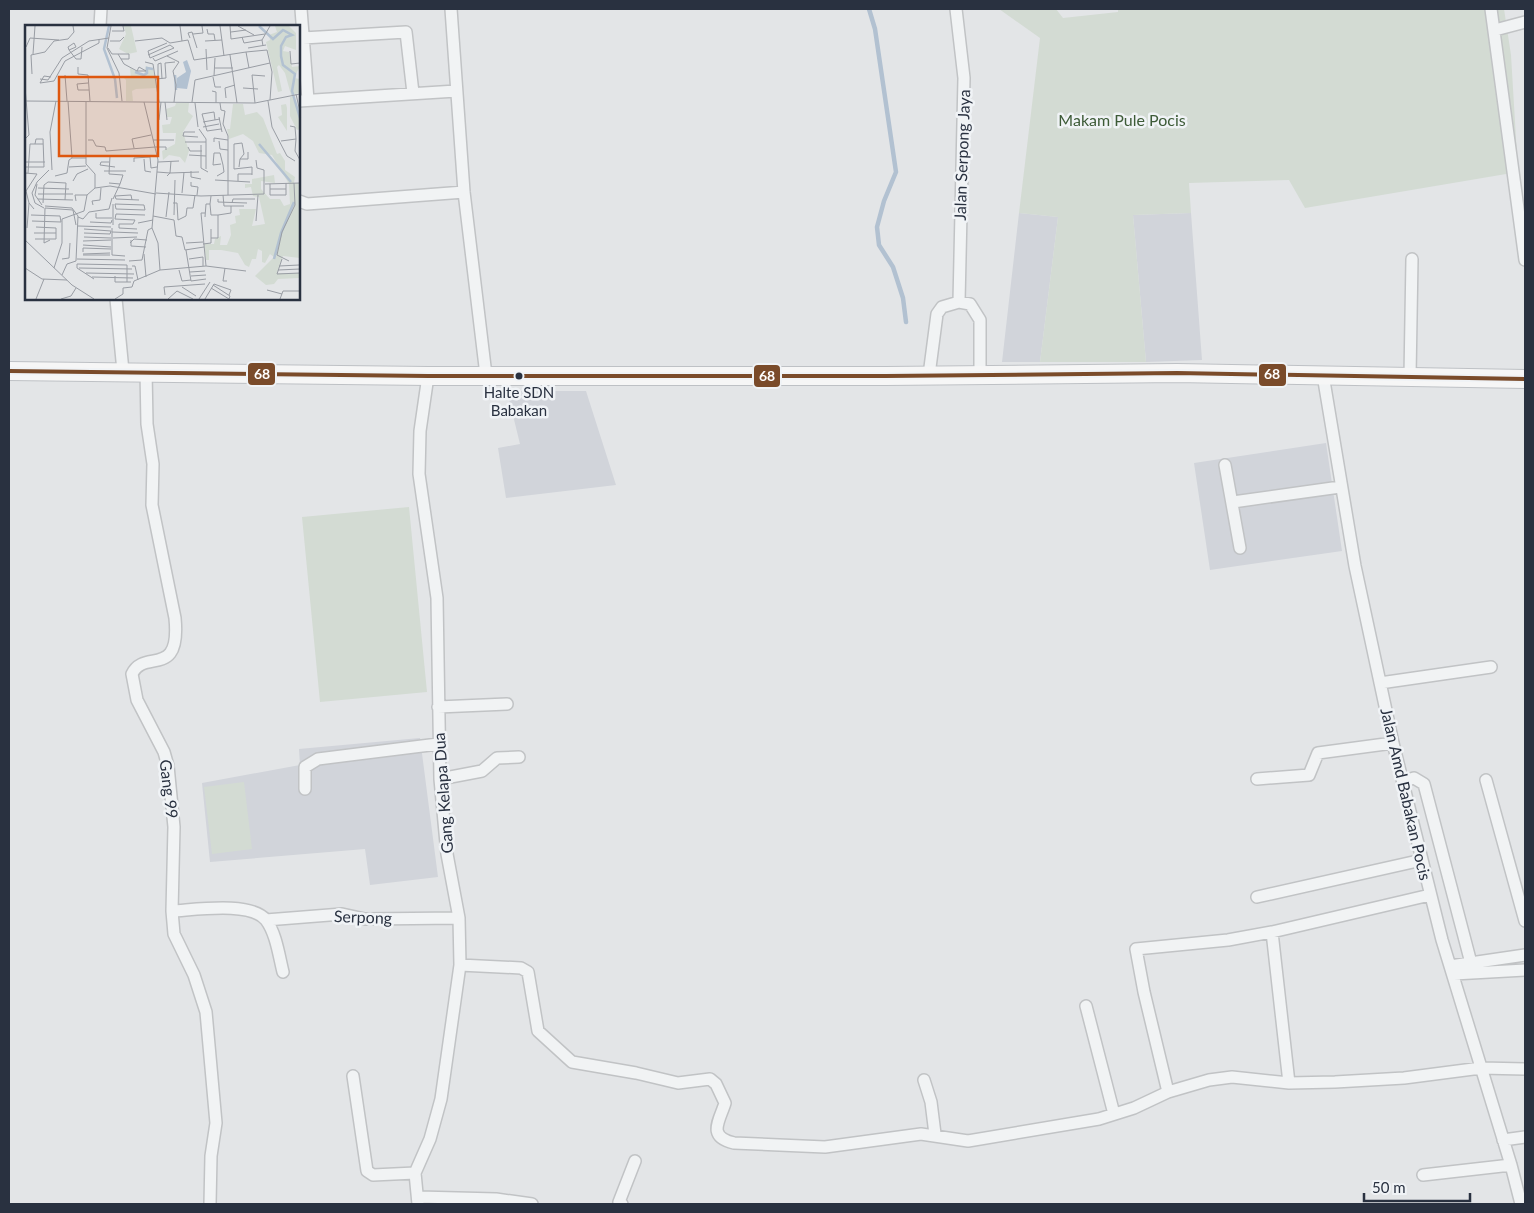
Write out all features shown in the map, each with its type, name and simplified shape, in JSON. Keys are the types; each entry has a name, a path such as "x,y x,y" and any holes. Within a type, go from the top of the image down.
{"main road":[{"path":"9,371 146,371 428,376 929,375 1177,372 1525,379"}],"street":[{"path":"100,25 101,9"},
{"path":"301,9 303,100 456,91"},
{"path":"451,9 464,192 486,375"},
{"name":"Jalan Serpong Jaya","path":"956,9 964,78 959,302"},
{"path":"1491,9 1525,260"},
{"path":"1495,30 1525,22"},
{"path":"303,38 406,32 413,93"},
{"path":"300,201 307,204 464,192"},
{"path":"1410,376 1412,259"},
{"path":"116,300 123,371"},
{"path":"929,375 937,314 942,307 959,302 970,304 980,320 980,374"},
{"name":"Gang 99","path":"146,371 147,424 153,464 152,505 175,618 176,636 172,651 164,657 136,668 132,674 138,700 164,752 168,766 174,827 172,911 174,934 194,975 206,1012 216,1122 210,1156 210,1204"},
{"name":"Jalan Amd Babakan Pocis","path":"1323,375 1340,487 1393,743 1404,781 1430,895 1503,1140 1511,1165 1520,1180 1521,1204"},
{"name":"Gang Kelapa Dua","path":"415,1173 430,1139 441,1099 460,965 459,918 448,854 440,779 437,598 419,474 420,431 428,376"},
{"path":"1225,465 1240,548"},
{"path":"1233,502 1340,487"},
{"path":"1380,683 1491,667"},
{"path":"438,707 507,704"},
{"path":"1257,780 1309,775 1318,753 1393,743"},
{"path":"305,789 305,767 318,759 438,744"},
{"path":"440,779 482,771 497,758 519,758"},
{"path":"1404,781 1414,778 1424,784 1471,963"},
{"path":"1486,780 1525,921"},
{"path":"1257,897 1422,860"},
{"path":"1168,1092 1136,950 1228,940 1272,932 1430,895"},
{"path":"172,911 246,909 266,920 283,972"},
{"name":"Serpong","path":"266,920 342,914 365,919 459,918"},
{"path":"1272,932 1289,1083"},
{"path":"1452,970 1471,963 1525,955"},
{"path":"460,965 522,968 528,972 538,1032 572,1062 636,1073 678,1083 710,1078 716,1084 725,1103 716,1122 718,1134 726,1141 825,1147 903,1136 935,1134 953,1140 968,1141 1036,1131 1114,1114 1168,1092 1209,1080 1232,1077 1289,1083 1366,1081 1481,1068 1525,1069"},
{"path":"1452,970 1525,970"},
{"path":"1086,1006 1114,1114"},
{"path":"353,1076 367,1171 373,1175 415,1173 419,1201 496,1199 532,1204"},
{"path":"924,1080 931,1102 935,1134"},
{"path":"1503,1140 1525,1136"},
{"path":"620,1204 635,1161"},
{"path":"1423,1175 1511,1165"}],"shaded area":[{"path":"1019,213 1058,217 1040,362 1002,362"},
{"path":"1191,213 1202,360 1146,362 1133,215"},
{"path":"507,391 586,391 616,485 506,498 498,448 520,444"},
{"path":"1326,443 1342,551 1210,570 1194,463"},
{"path":"420,738 438,877 370,885 365,849 210,862 202,783 300,765 299,749"}],"green space":[{"name":"Makam Pule Pocis","path":"999,9 1056,9 1063,18 1118,12 1118,9 1504,9 1511,55 1518,172 1305,208 1289,180 1189,183 1191,213 1133,215 1146,362 1040,362 1058,217 1019,213 1040,38"},
{"path":"409,507 427,692 320,702 302,517"},
{"path":"244,782 252,849 212,854 204,787"}],"waterway":[{"path":"869,9 875,29 896,172 884,201 877,227 879,245 893,267 903,298 906,322"}],"transit line":[{"name":"68","path":"9,371 428,376 886,376 1177,373 1525,379"}],"place":[{"name":"Halte SDN Babakan","path":"519,376"}]}
